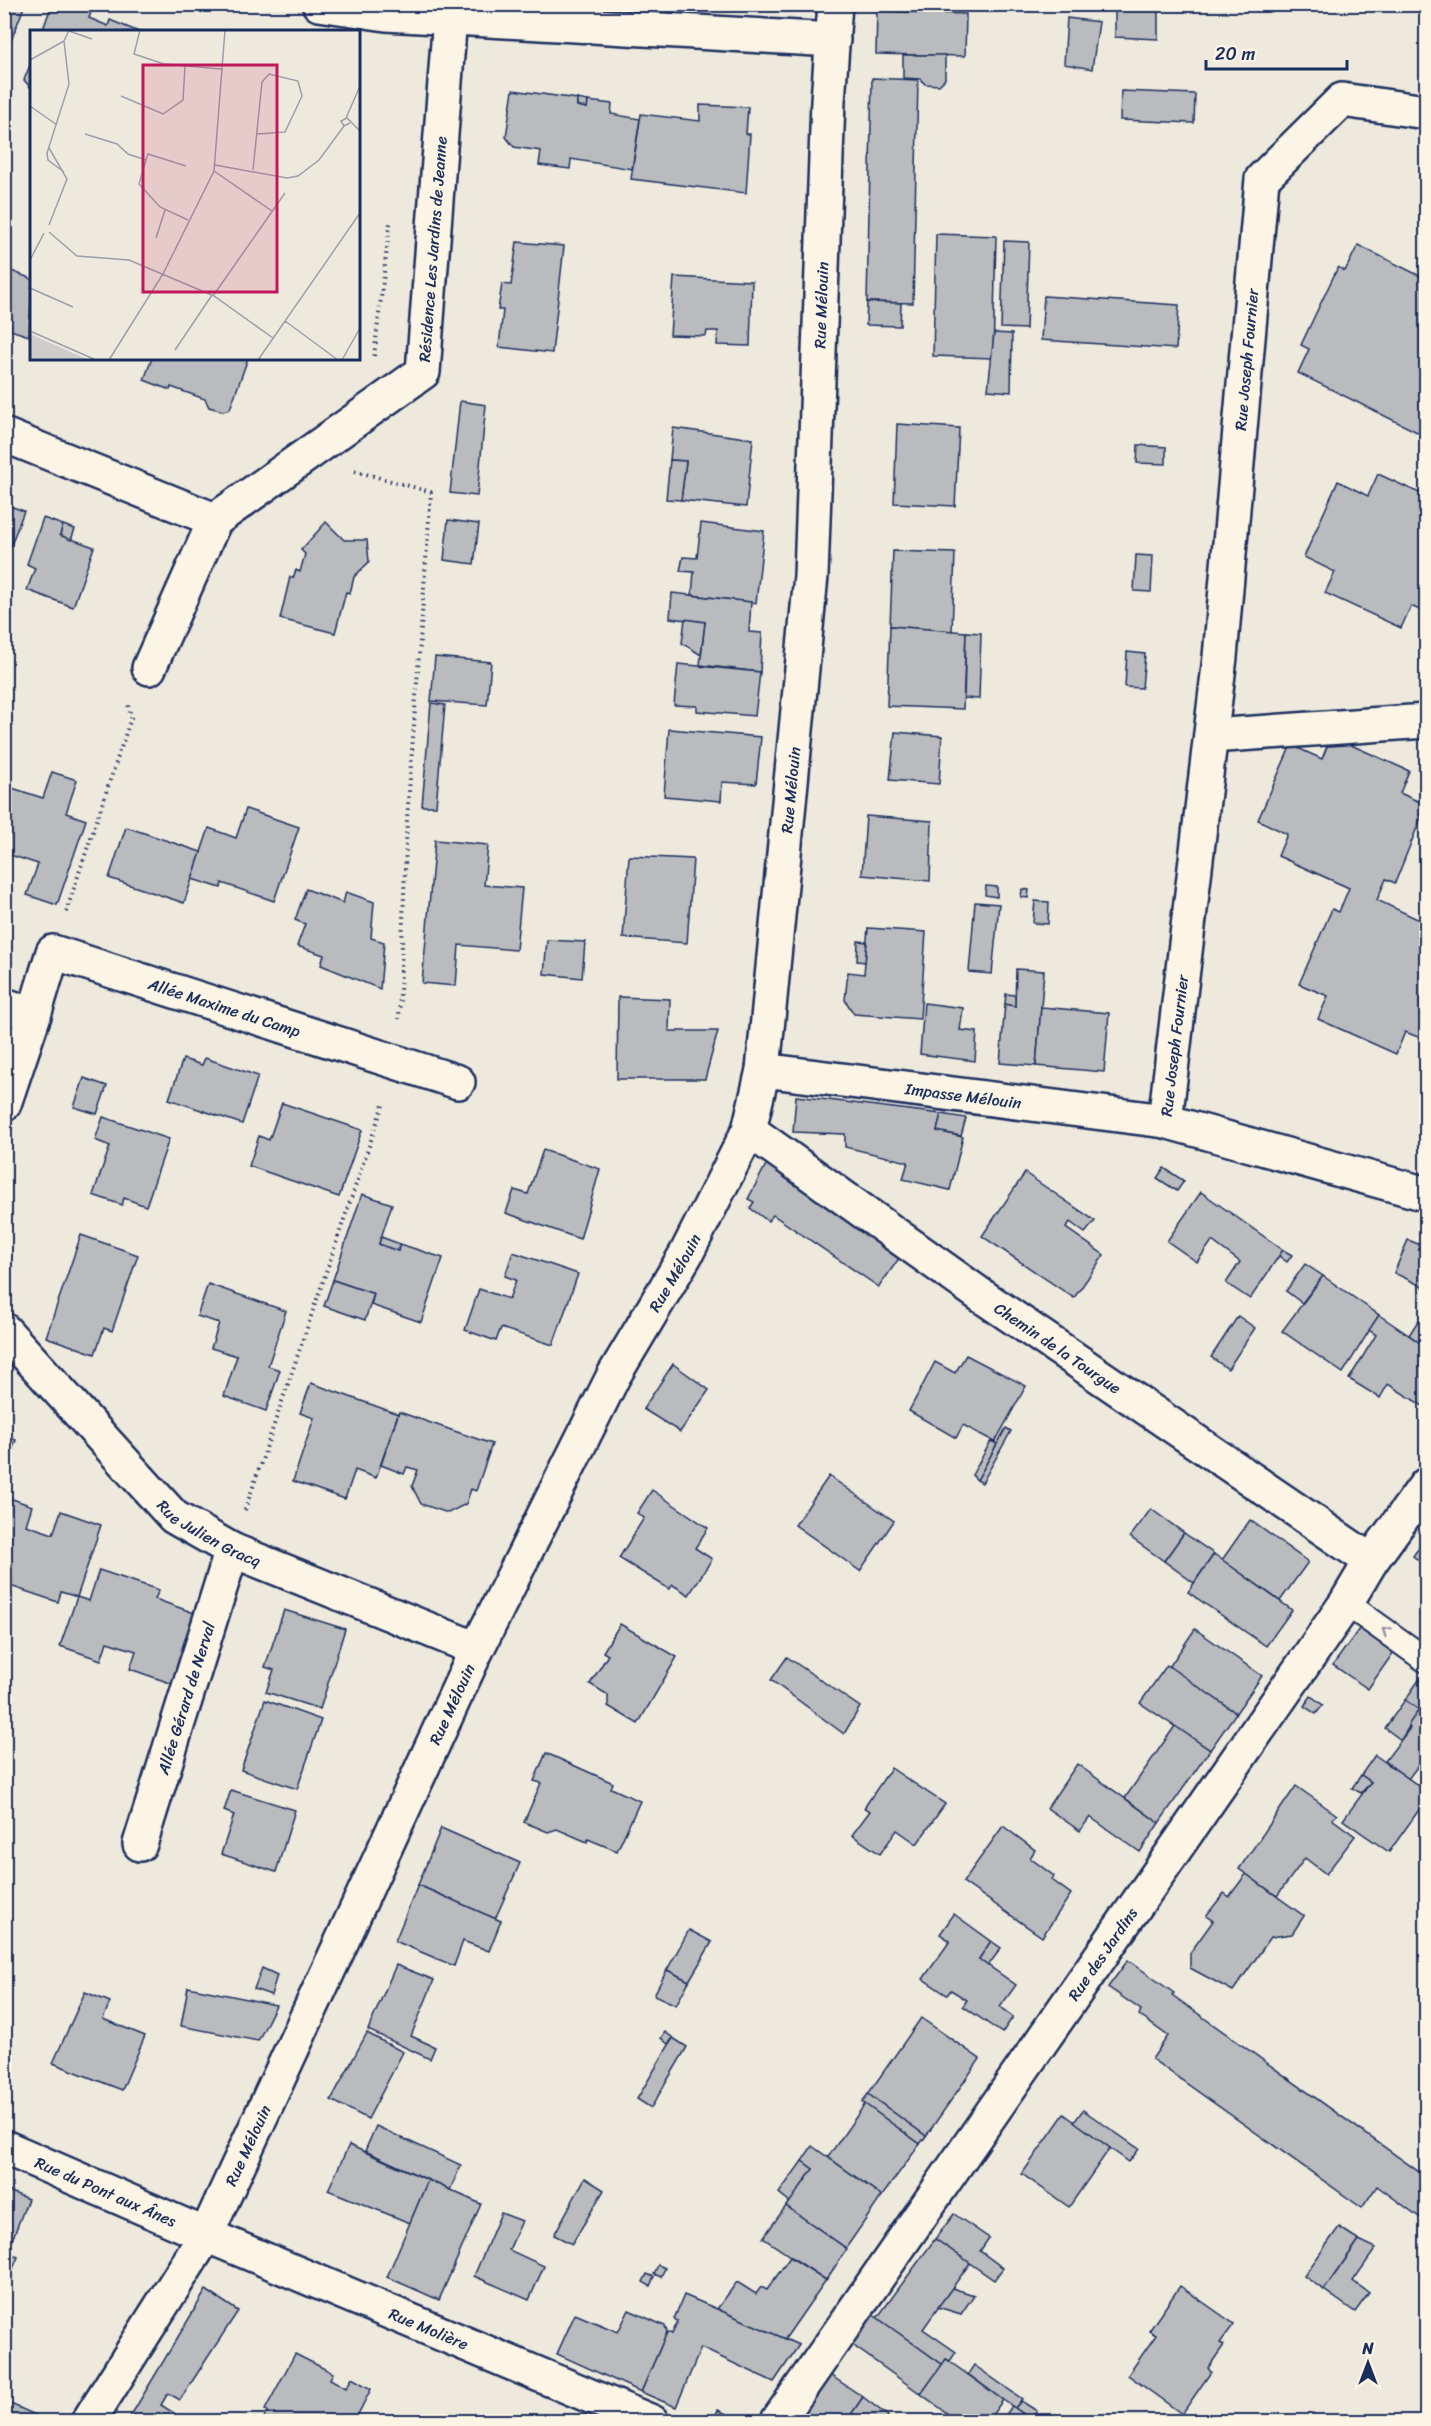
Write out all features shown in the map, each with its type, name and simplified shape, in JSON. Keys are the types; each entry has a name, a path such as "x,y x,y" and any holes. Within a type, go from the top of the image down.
{"street":[{"path":"319,4 386,14 833,40"},
{"name":"Rue Mélouin","path":"88,2421 206,2235 477,1649 614,1375 686,1254 749,1130 763,1070 811,576 835,4"},
{"name":"Résidence Les Jardins de Jeanne","path":"215,520 423,372 450,16"},
{"name":"Rue Joseph Fournier","path":"1426,112 1342,100 1262,179 1220,657 1165,1121 1426,1194"},
{"path":"4,435 215,520 149,668"},
{"path":"1211,736 1426,721"},
{"path":"4,1104 19,1010 53,952"},
{"name":"Allée Maxime du Camp","path":"53,952 398,1060 458,1082"},
{"name":"Impasse Mélouin","path":"763,1070 1165,1121"},
{"name":"Chemin de la Tourgue","path":"749,1130 979,1294 1371,1561"},
{"name":"Rue Julien Gracq","path":"4,1330 174,1517 232,1550 477,1649"},
{"name":"Rue des Jardins","path":"777,2421 1346,1603 1371,1561 1426,1485"},
{"name":"Allée Gérard de Nerval","path":"140,1844 232,1550"},
{"name":"Rue du Pont aux Ânes","path":"4,2147 206,2235"},
{"name":"Rue Molière","path":"206,2235 652,2421"}],"lane":[{"path":"1346,1603 1426,1660"}],"path":[{"path":"374,357 391,214"},
{"path":"232,1550 398,1060 407,819 431,492 302,457"},
{"path":"53,952 131,718 126,698"}],"building":[{"path":"4,4 25,4 4,59"},
{"path":"52,4 71,4 91,12 89,18 108,26 110,20 134,30 43,30"},
{"path":"1115,8 1158,9 1158,39 1115,37"},
{"path":"877,11 966,14 965,56 876,54"},
{"path":"1067,18 1099,22 1092,69 1064,64"},
{"path":"903,55 945,55 945,79 939,85 925,84 920,79 903,78"},
{"path":"30,65 30,87 24,80"},
{"path":"872,78 918,80 913,303 867,302"},
{"path":"513,90 577,99 577,106 587,108 588,101 612,104 611,114 640,119 632,169 571,159 570,169 539,165 541,151 514,147 506,137"},
{"path":"1121,91 1195,94 1194,123 1120,120"},
{"path":"577,99 588,101 587,108 577,106"},
{"path":"700,105 748,107 746,134 750,134 746,193 631,179 641,114 700,121"},
{"path":"936,234 996,236 993,358 933,356"},
{"path":"1004,241 1029,242 1026,329 1001,328"},
{"path":"517,242 564,246 552,353 499,347 503,310 498,310 502,284 511,285"},
{"path":"1358,245 1426,279 1426,418 1419,433 1298,373 1309,349 1301,345 1316,313 1338,267 1345,271"},
{"path":"4,268 30,278 29,336 4,328"},
{"path":"674,277 752,281 750,346 717,345 718,331 707,331 706,336 670,335"},
{"path":"1044,296 1179,305 1176,349 1041,340"},
{"path":"867,302 901,303 900,326 866,325"},
{"path":"994,333 1012,334 1011,392 988,390"},
{"path":"151,360 247,360 230,409 223,411 209,407 205,399 171,387 170,390 144,380"},
{"path":"460,401 486,405 477,496 450,493"},
{"path":"897,424 959,428 955,506 894,503"},
{"path":"673,428 753,439 746,507 681,500 686,461 670,460"},
{"path":"1138,445 1166,447 1166,464 1137,463"},
{"path":"670,460 686,461 681,500 666,499"},
{"path":"1378,474 1426,496 1426,613 1411,606 1401,628 1325,593 1335,572 1304,557 1338,481 1368,496"},
{"path":"4,504 24,511 4,563"},
{"path":"43,518 63,525 60,535 94,547 73,607 27,590 35,568 27,564"},
{"path":"448,520 479,524 474,564 444,560"},
{"path":"326,522 344,540 367,540 369,562 354,577 350,593 346,592 335,633 280,619 290,577 293,578 296,570 300,572 305,554 301,550"},
{"path":"701,523 764,531 756,603 692,595 694,572 680,571 683,557 697,558"},
{"path":"63,525 75,529 71,540 60,535"},
{"path":"893,551 955,553 952,631 890,626"},
{"path":"1136,555 1153,556 1151,592 1134,591"},
{"path":"672,593 751,602 749,632 762,633 760,672 700,665 705,622 670,618"},
{"path":"685,619 705,622 701,655 682,643"},
{"path":"890,626 966,632 963,709 887,706"},
{"path":"966,632 981,633 979,699 964,698"},
{"path":"1127,652 1145,654 1142,688 1125,687"},
{"path":"435,657 491,662 487,705 431,701"},
{"path":"678,664 760,672 755,716 697,711 697,706 674,705"},
{"path":"431,703 445,705 436,806 422,806"},
{"path":"669,729 761,737 756,784 722,782 721,801 664,796"},
{"path":"895,732 942,736 939,784 890,780"},
{"path":"1331,736 1409,771 1400,793 1426,805 1395,883 1386,879 1377,900 1426,923 1426,1040 1405,1032 1396,1054 1318,1019 1328,996 1299,984 1332,909 1339,912 1349,888 1278,856 1287,834 1258,820 1291,745 1322,759"},
{"path":"52,772 77,780 66,813 86,820 57,905 27,895 38,864 4,853 4,800 9,787 43,798"},
{"path":"246,809 299,827 274,901 222,883 221,888 192,879 209,828 236,838"},
{"path":"866,816 932,821 930,881 862,875"},
{"path":"126,827 201,852 184,903 109,878"},
{"path":"435,840 488,845 484,885 522,888 516,950 459,945 456,986 422,983"},
{"path":"629,856 693,859 687,943 623,938"},
{"path":"986,886 997,887 997,897 985,895"},
{"path":"306,889 343,903 346,892 374,902 371,938 384,942 380,989 321,965 324,955 297,946 305,924 295,920"},
{"path":"1022,889 1029,890 1028,898 1021,897"},
{"path":"1035,901 1049,902 1048,924 1033,923"},
{"path":"975,902 999,904 992,974 969,972"},
{"path":"868,928 926,932 920,1019 854,1014 845,1000 848,972 864,974"},
{"path":"547,940 585,942 582,978 544,974"},
{"path":"858,941 867,942 865,962 857,961"},
{"path":"1016,969 1044,971 1036,1066 1000,1063 1005,1004 1015,1006"},
{"path":"1006,994 1015,995 1015,1006 1005,1004"},
{"path":"618,997 670,999 669,1031 718,1031 705,1079 617,1079"},
{"path":"924,1003 963,1008 960,1030 977,1032 975,1061 920,1054"},
{"path":"1041,1007 1109,1013 1104,1072 1036,1066"},
{"path":"205,1058 258,1076 242,1124 169,1099 183,1059 202,1065"},
{"path":"84,1078 107,1086 97,1114 74,1107"},
{"path":"796,1096 941,1114 937,1131 963,1137 950,1190 903,1179 908,1162 845,1147 845,1134 793,1132"},
{"path":"282,1103 362,1130 339,1197 249,1166 259,1136 269,1140"},
{"path":"941,1114 966,1118 961,1136 937,1131"},
{"path":"103,1117 169,1139 146,1206 124,1198 122,1205 93,1195 110,1146 95,1140"},
{"path":"543,1150 600,1169 580,1239 506,1213 514,1190 528,1194"},
{"path":"768,1161 902,1254 879,1287 773,1215 768,1221 750,1208 754,1202 748,1199"},
{"path":"1164,1168 1184,1181 1177,1191 1157,1178"},
{"path":"1025,1173 1095,1221 1085,1233 1070,1222 1066,1228 1104,1255 1074,1298 982,1236"},
{"path":"1201,1192 1283,1250 1250,1299 1226,1283 1240,1262 1212,1241 1197,1262 1167,1241"},
{"path":"362,1194 392,1204 379,1244 398,1251 400,1244 443,1258 421,1322 371,1305 374,1294 333,1280"},
{"path":"81,1235 138,1255 112,1331 104,1328 95,1354 46,1337"},
{"path":"381,1237 400,1244 398,1251 379,1244"},
{"path":"1408,1240 1426,1247 1426,1288 1394,1273"},
{"path":"1283,1250 1292,1255 1287,1262 1279,1256"},
{"path":"513,1252 578,1274 553,1345 501,1328 496,1341 465,1330 479,1289 509,1299 516,1280 505,1276"},
{"path":"1305,1264 1323,1276 1302,1303 1286,1291"},
{"path":"1323,1276 1379,1315 1343,1373 1282,1331"},
{"path":"333,1280 374,1294 365,1320 324,1306"},
{"path":"208,1284 286,1311 268,1366 280,1370 266,1411 224,1396 237,1356 211,1348 219,1323 197,1316"},
{"path":"1379,1315 1426,1347 1426,1408 1388,1384 1380,1398 1349,1379 1376,1335 1369,1330"},
{"path":"1238,1316 1255,1328 1228,1369 1211,1357"},
{"path":"1418,1321 1426,1326 1426,1347 1409,1335"},
{"path":"966,1355 1026,1386 995,1442 963,1425 956,1438 909,1411 935,1362 955,1373"},
{"path":"673,1364 709,1390 680,1432 643,1409"},
{"path":"311,1383 398,1414 376,1478 355,1470 345,1499 293,1481 314,1418 300,1413"},
{"path":"399,1412 492,1444 476,1491 471,1489 466,1504 448,1513 421,1504 412,1486 418,1470 407,1467 404,1474 381,1465"},
{"path":"1006,1428 1011,1431 982,1483 977,1480"},
{"path":"4,1436 16,1440 4,1472"},
{"path":"991,1441 997,1444 977,1480 972,1475"},
{"path":"829,1476 894,1521 860,1571 795,1525"},
{"path":"652,1490 708,1528 695,1548 712,1559 689,1595 673,1585 669,1589 619,1558 644,1518 637,1513"},
{"path":"4,1496 32,1506 26,1525 53,1534 61,1511 101,1525 77,1597 61,1592 58,1602 4,1584"},
{"path":"1151,1509 1184,1533 1164,1561 1130,1537"},
{"path":"1250,1520 1308,1562 1280,1601 1222,1560"},
{"path":"1184,1533 1214,1554 1194,1583 1164,1561"},
{"path":"1426,1537 1426,1566 1413,1556"},
{"path":"1214,1554 1292,1610 1266,1646 1188,1592"},
{"path":"99,1570 159,1590 155,1599 197,1614 173,1684 130,1669 136,1651 107,1642 101,1660 60,1646 77,1597 89,1601"},
{"path":"284,1610 345,1629 320,1709 266,1692 274,1670 265,1667"},
{"path":"1364,1622 1398,1646 1368,1689 1333,1665"},
{"path":"620,1624 677,1657 638,1724 608,1706 608,1695 590,1684 608,1655 603,1652"},
{"path":"1195,1629 1262,1676 1236,1713 1169,1667"},
{"path":"787,1657 860,1707 844,1734 771,1680"},
{"path":"1167,1665 1236,1713 1210,1750 1140,1703"},
{"path":"1426,1670 1426,1700 1419,1710 1405,1700"},
{"path":"1311,1696 1323,1705 1316,1714 1304,1706"},
{"path":"265,1700 321,1720 297,1789 241,1770"},
{"path":"1405,1700 1419,1710 1401,1740 1385,1728"},
{"path":"1426,1700 1426,1755 1408,1779 1385,1761 1410,1728 1408,1725"},
{"path":"1175,1726 1210,1750 1159,1823 1125,1798"},
{"path":"546,1753 613,1783 611,1788 640,1801 617,1851 588,1839 587,1842 557,1829 548,1832 524,1822 541,1783 534,1781"},
{"path":"1375,1755 1426,1791 1426,1800 1389,1852 1343,1820 1371,1782 1361,1775"},
{"path":"1077,1764 1159,1823 1140,1852 1090,1817 1080,1831 1047,1808"},
{"path":"891,1768 945,1804 917,1844 897,1830 880,1854 852,1835 870,1811 864,1808"},
{"path":"1361,1775 1371,1782 1361,1793 1352,1788"},
{"path":"1296,1786 1337,1815 1332,1819 1355,1836 1326,1874 1305,1858 1277,1896 1239,1869"},
{"path":"231,1790 295,1810 276,1872 221,1854 234,1815 224,1811"},
{"path":"1003,1826 1035,1850 1030,1858 1054,1876 1052,1880 1071,1894 1042,1937 963,1882"},
{"path":"441,1828 520,1863 495,1919 418,1885"},
{"path":"1246,1874 1304,1916 1292,1934 1271,1937 1233,1991 1190,1968 1190,1953 1213,1921 1206,1916 1224,1893 1229,1897"},
{"path":"418,1885 501,1921 489,1951 463,1941 454,1966 395,1941"},
{"path":"954,1914 991,1941 979,1959 1016,1985 1000,2007 1013,2017 1002,2033 963,2006 967,2000 951,1990 947,1995 923,1979 950,1941 940,1934"},
{"path":"689,1930 712,1942 689,1981 667,1970"},
{"path":"991,1941 1001,1948 988,1966 979,1959"},
{"path":"1128,1960 1174,1993 1172,1995 1426,2177 1426,2222 1377,2186 1362,2208 1152,2059 1168,2036 1139,2015 1141,2010 1108,1987"},
{"path":"396,1965 434,1980 411,2036 435,2047 430,2059 368,2030"},
{"path":"262,1968 277,1975 271,1995 254,1989"},
{"path":"667,1970 689,1981 676,2005 654,1995"},
{"path":"188,1987 276,2005 258,2041 181,2026"},
{"path":"85,1992 110,2002 103,2019 145,2036 122,2090 53,2063"},
{"path":"921,2018 980,2059 926,2136 868,2094"},
{"path":"665,2032 673,2038 668,2044 661,2038"},
{"path":"367,2033 403,2052 368,2119 331,2100"},
{"path":"673,2038 687,2047 651,2108 637,2099"},
{"path":"868,2094 926,2136 920,2144 862,2102"},
{"path":"865,2104 920,2144 882,2196 828,2157"},
{"path":"1083,2110 1139,2149 1129,2162 1074,2122"},
{"path":"1064,2114 1110,2148 1069,2207 1022,2174"},
{"path":"376,2126 461,2165 450,2190 365,2151"},
{"path":"349,2145 428,2180 410,2223 328,2190"},
{"path":"812,2146 882,2196 846,2248 786,2206 813,2169 802,2161"},
{"path":"802,2161 813,2169 790,2202 779,2193"},
{"path":"585,2178 604,2190 572,2244 554,2235"},
{"path":"428,2180 481,2204 439,2300 387,2277"},
{"path":"4,2189 28,2199 7,2253 4,2252"},
{"path":"786,2206 847,2249 826,2280 763,2238"},
{"path":"501,2213 522,2221 509,2250 544,2266 529,2300 474,2276"},
{"path":"954,2214 989,2238 980,2251 1003,2268 994,2280 935,2239"},
{"path":"1339,2227 1359,2240 1324,2290 1304,2276"},
{"path":"935,2239 970,2263 923,2329 956,2352 950,2361 946,2359 943,2365 877,2318"},
{"path":"1359,2240 1376,2248 1353,2281 1369,2293 1355,2312 1324,2290"},
{"path":"7,2253 18,2257 4,2290 4,2260"},
{"path":"790,2257 826,2280 785,2339 717,2309 737,2282 756,2294 761,2287 767,2290"},
{"path":"658,2265 665,2268 661,2277 654,2274"},
{"path":"647,2274 654,2277 650,2286 643,2282"},
{"path":"1180,2286 1234,2324 1220,2343 1224,2345 1208,2368 1211,2372 1182,2414 1128,2375 1156,2335 1149,2331"},
{"path":"952,2288 974,2295 961,2314 938,2307"},
{"path":"206,2290 238,2311 180,2400 168,2393 161,2405 188,2422 127,2422"},
{"path":"684,2295 799,2345 774,2382 701,2348 676,2407 641,2392 667,2332 672,2334 678,2321 674,2319"},
{"path":"629,2310 665,2326 667,2332 641,2392 557,2354 575,2314 618,2332"},
{"path":"872,2314 943,2365 921,2394 851,2344"},
{"path":"295,2354 333,2373 330,2379 346,2388 352,2378 371,2389 354,2422 262,2422 267,2411 265,2410"},
{"path":"946,2359 1003,2400 987,2422 958,2421 921,2394"},
{"path":"974,2365 1022,2399 1015,2408 968,2374"},
{"path":"830,2375 863,2397 846,2422 797,2422"},
{"path":"863,2397 888,2416 884,2422 846,2422"},
{"path":"4,2401 38,2416 35,2422 4,2422"},
{"path":"1021,2401 1037,2411 1031,2419 1015,2408"},
{"path":"1012,2406 1022,2413 1016,2422 1001,2422"},
{"path":"718,2410 744,2422 712,2422"},
{"path":"1022,2413 1031,2419 1035,2422 1016,2422"},
{"path":"437,2416 447,2422 434,2422"},
{"path":"520,2416 533,2422 518,2422"}]}
